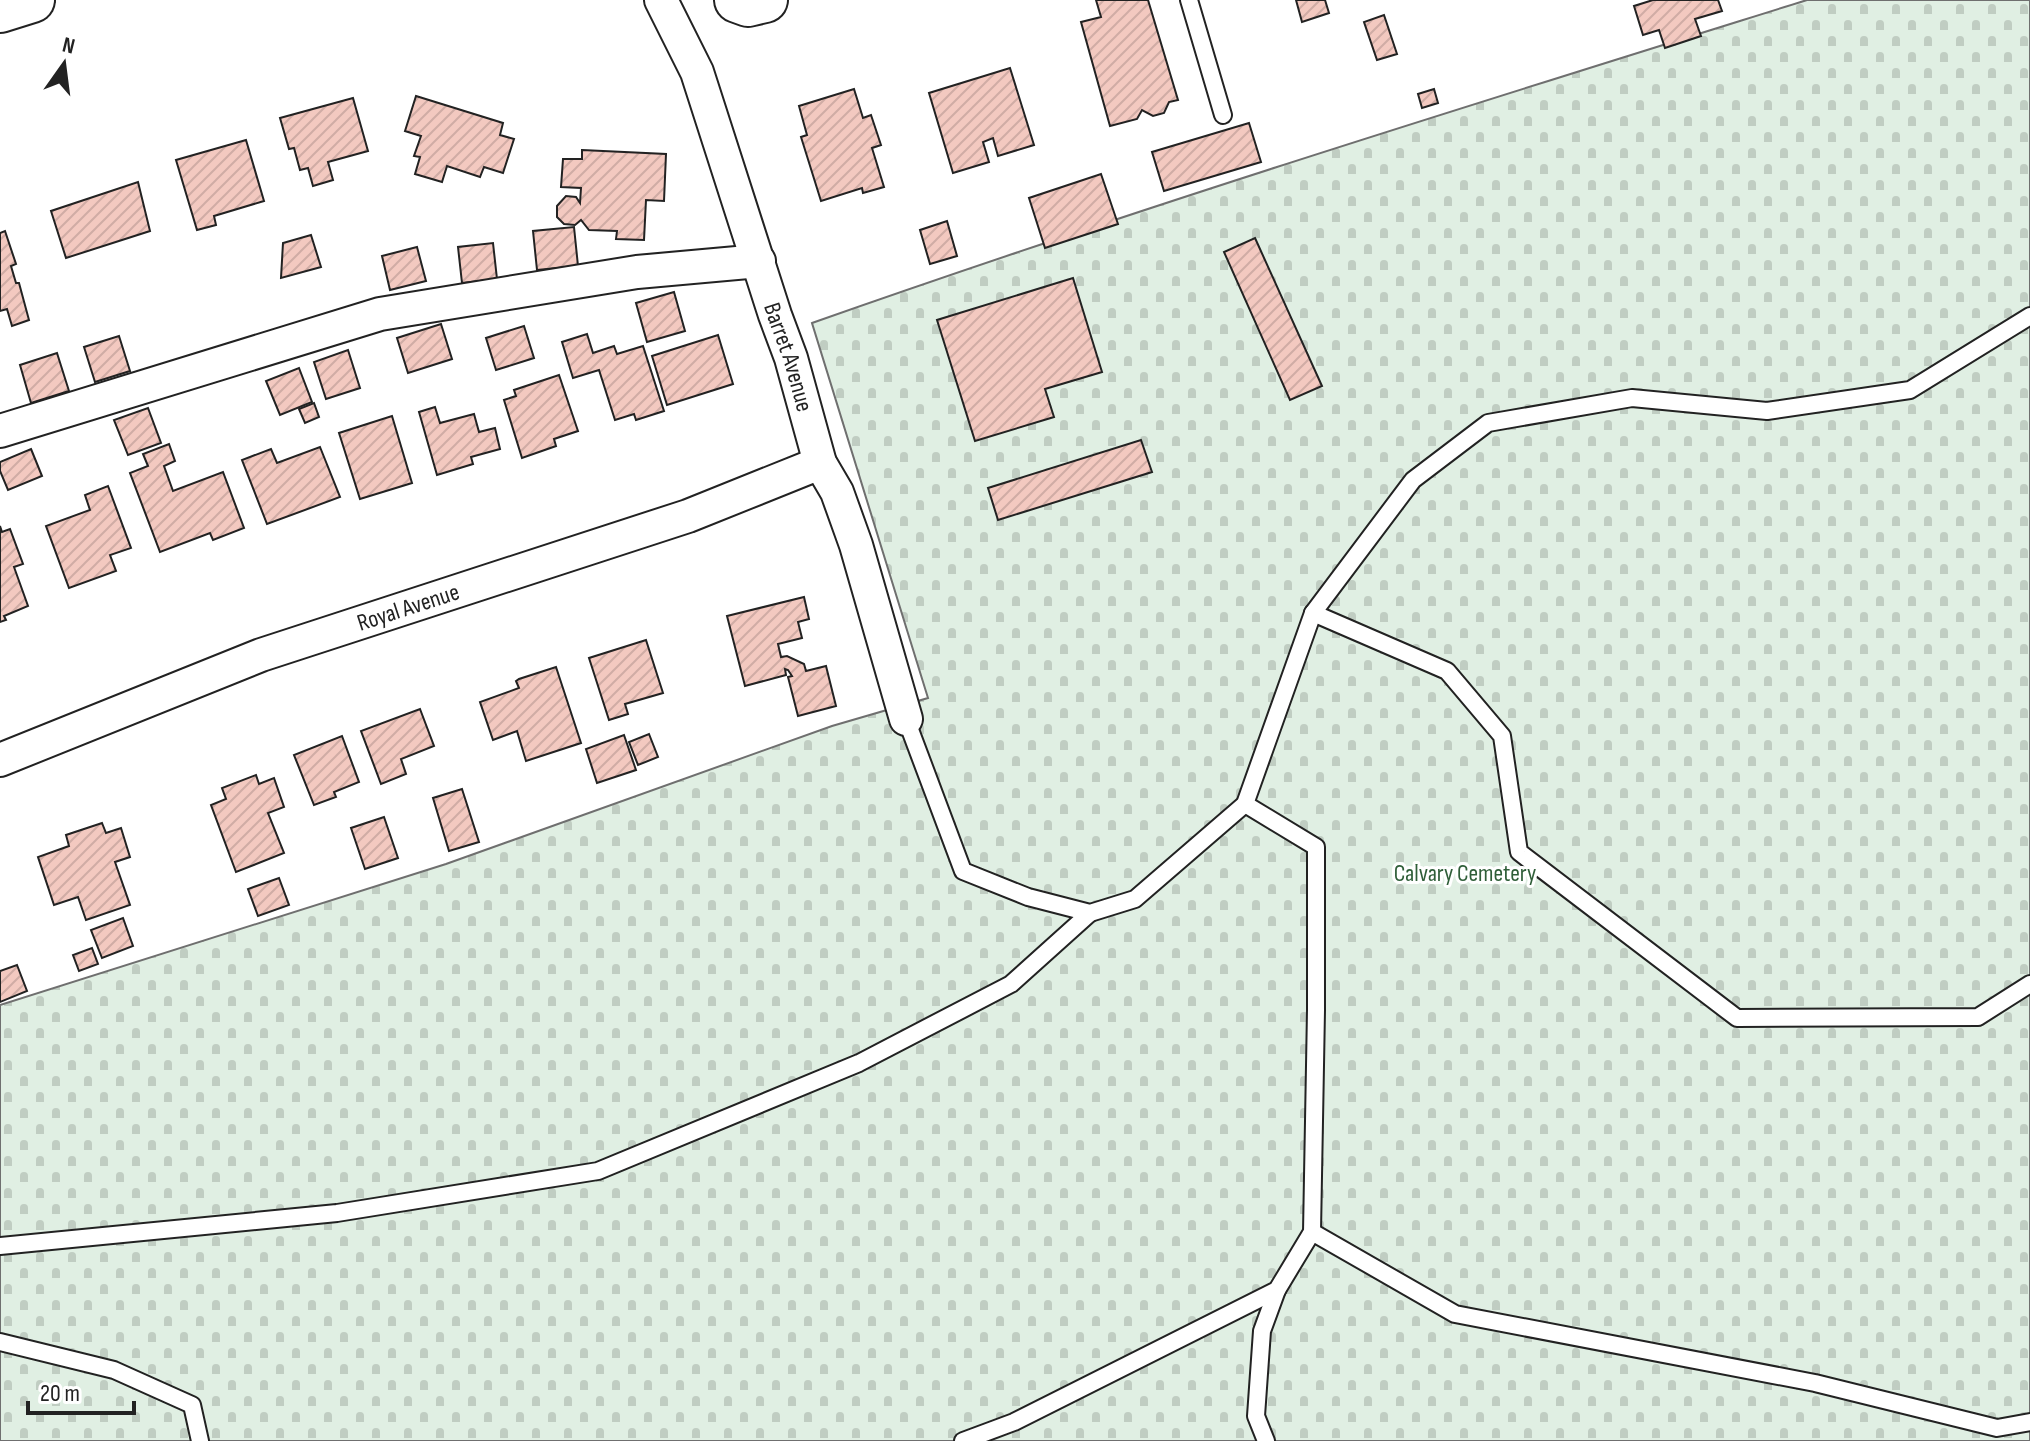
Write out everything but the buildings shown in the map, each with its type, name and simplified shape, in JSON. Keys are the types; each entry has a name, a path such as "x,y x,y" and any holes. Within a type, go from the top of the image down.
{"main road":[{"path":"0,10 32,0"},
{"path":"737,0 748,4 765,0"}],"street":[{"name":"Barret Avenue","path":"661,0 697,72 791,358 820,463 837,492 856,545 906,719"},
{"path":"0,431 380,314 637,272 759,261"},
{"name":"Royal Avenue","path":"0,760 261,655 688,516 820,463"}],"lane":[{"path":"1189,0 1223,115"},
{"path":"0,1246 337,1213 598,1171 859,1063 1011,984 1090,913 1135,899 1245,804 1313,613 1413,480 1488,423 1632,398 1767,411 1910,390 2030,316"},
{"path":"1313,613 1447,671 1502,736 1519,852 1737,1018 1978,1017 2030,984"},
{"path":"906,719 963,871 1028,897 1090,913"},
{"path":"1245,804 1316,847 1312,1232 1277,1290 1262,1331 1256,1416 1266,1441"},
{"path":"1312,1232 1455,1314 1815,1383 1997,1428 2030,1422"},
{"path":"963,1441 1014,1422 1277,1290"},
{"path":"0,1342 114,1370 192,1405 200,1441"},
{"path":"1983,1441 1997,1428"}],"green space":[{"name":"Calvary Cemetery","path":"1807,0 2030,0 2030,1441 0,1441 0,1005 446,864 832,726 928,698 812,323 1184,197"}]}
